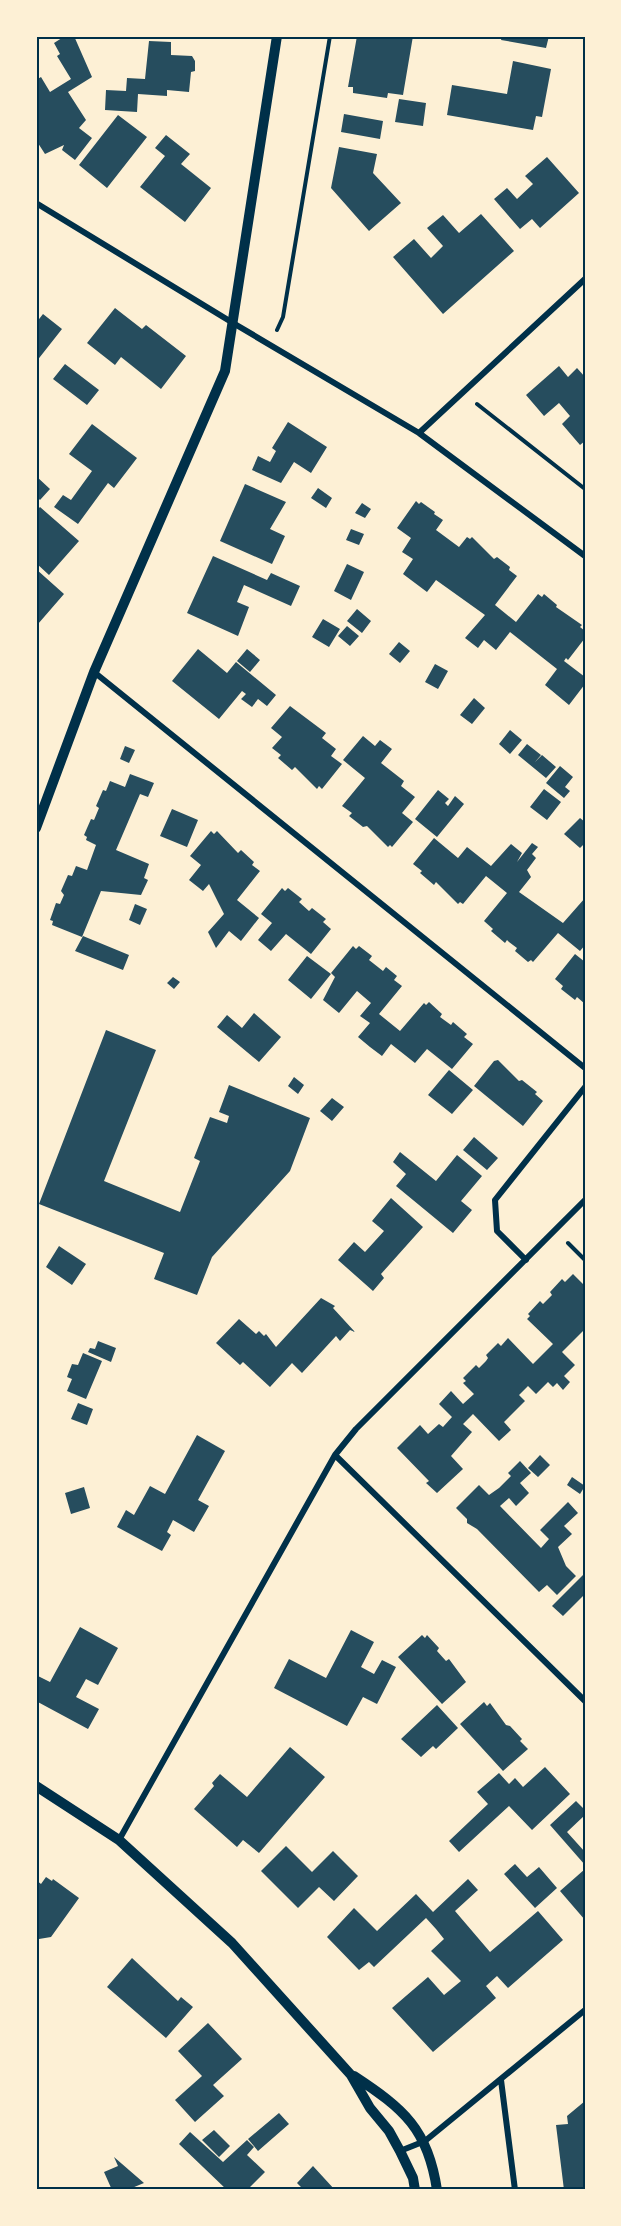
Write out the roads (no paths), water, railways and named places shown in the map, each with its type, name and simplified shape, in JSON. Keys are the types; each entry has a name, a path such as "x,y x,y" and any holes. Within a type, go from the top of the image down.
{"street":[{"path":"36,828 94,672 221,381 277,36"},
{"path":"36,203 232,323 419,433 585,556"},
{"path":"419,433 585,279"},
{"path":"94,672 585,1068"},
{"path":"526,1260 497,1231 495,1200 585,1087"},
{"path":"119,1840 335,1455 356,1429 585,1200"},
{"path":"335,1455 585,1701"},
{"path":"36,1786 119,1840 232,1943 351,2074 370,2108 389,2131 413,2178 416,2190"},
{"path":"400,2151 425,2141 585,2010"},
{"path":"351,2074 384,2096 425,2141 433,2159 437,2190"},
{"path":"501,2080 515,2190"}]}
